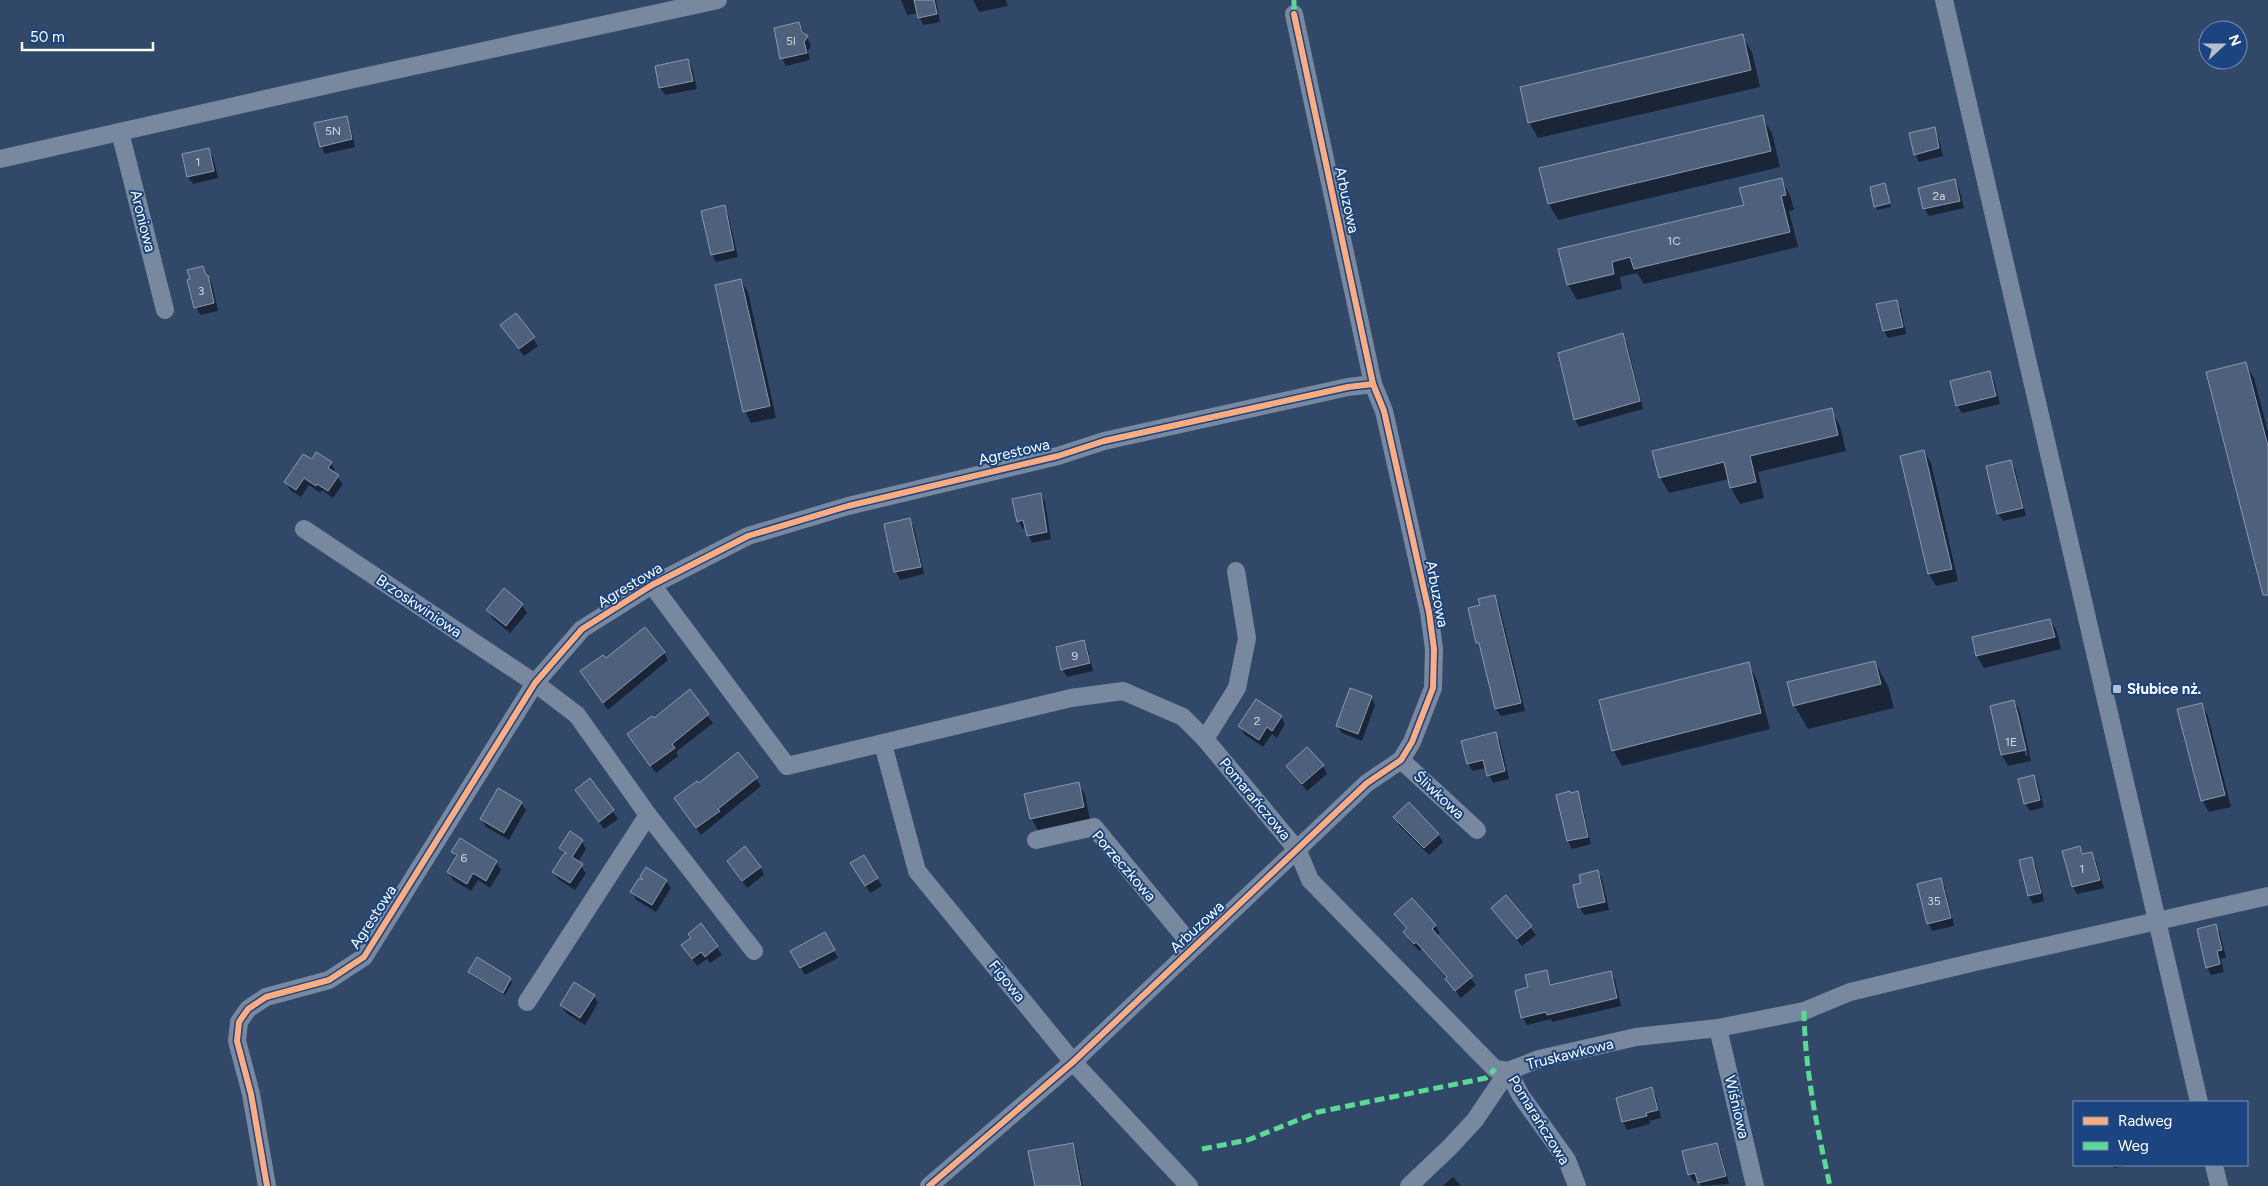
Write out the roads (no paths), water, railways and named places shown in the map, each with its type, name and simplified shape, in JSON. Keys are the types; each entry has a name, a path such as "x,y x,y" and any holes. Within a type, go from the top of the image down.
{"street":[{"path":"0,159 363,76 718,0"},
{"path":"1944,0 2017,324 2098,657 2200,1101"},
{"name":"Arbuzowa","path":"929,1186 1073,1062 1367,783 1401,760 1412,742 1433,688 1434,649 1429,612 1384,411 1373,384 1294,14"},
{"name":"Aroniowa","path":"120,132 165,310"},
{"name":"Agrestowa","path":"267,1186 250,1094 237,1040 239,1022 248,1009 266,997 330,980 364,957 535,683 582,629 652,585 748,536 848,506 1058,456 1104,441 1348,386 1373,384"},
{"name":"Brzoskwiniowa","path":"304,529 535,683"},
{"path":"1205,739 1236,688 1247,638 1236,571"},
{"name":"Pomarańczowa","path":"652,585 787,766 1071,698 1123,690 1183,717 1205,739 1298,850 1310,880 1495,1069 1508,1071 1521,1096 1567,1160 1576,1186"},
{"path":"535,683 577,715 648,815 754,951"},
{"name":"Figowa","path":"883,744 917,871 1073,1062 1189,1186"},
{"name":"Śliwkowa","path":"1401,760 1477,830"},
{"path":"527,1002 648,815"},
{"name":"Porzeczkowa","path":"1036,840 1094,827 1193,948"},
{"name":"Truskawkowa","path":"1409,1186 1475,1120 1508,1071 1539,1059 1636,1038 1718,1028 1804,1011 1850,992 2268,896"},
{"name":"Wiśniowa","path":"1718,1028 1755,1186"},
{"path":"2214,1166 2219,1186"}],"place":[{"name":"Słubice nż.","path":"2117,689"}]}
